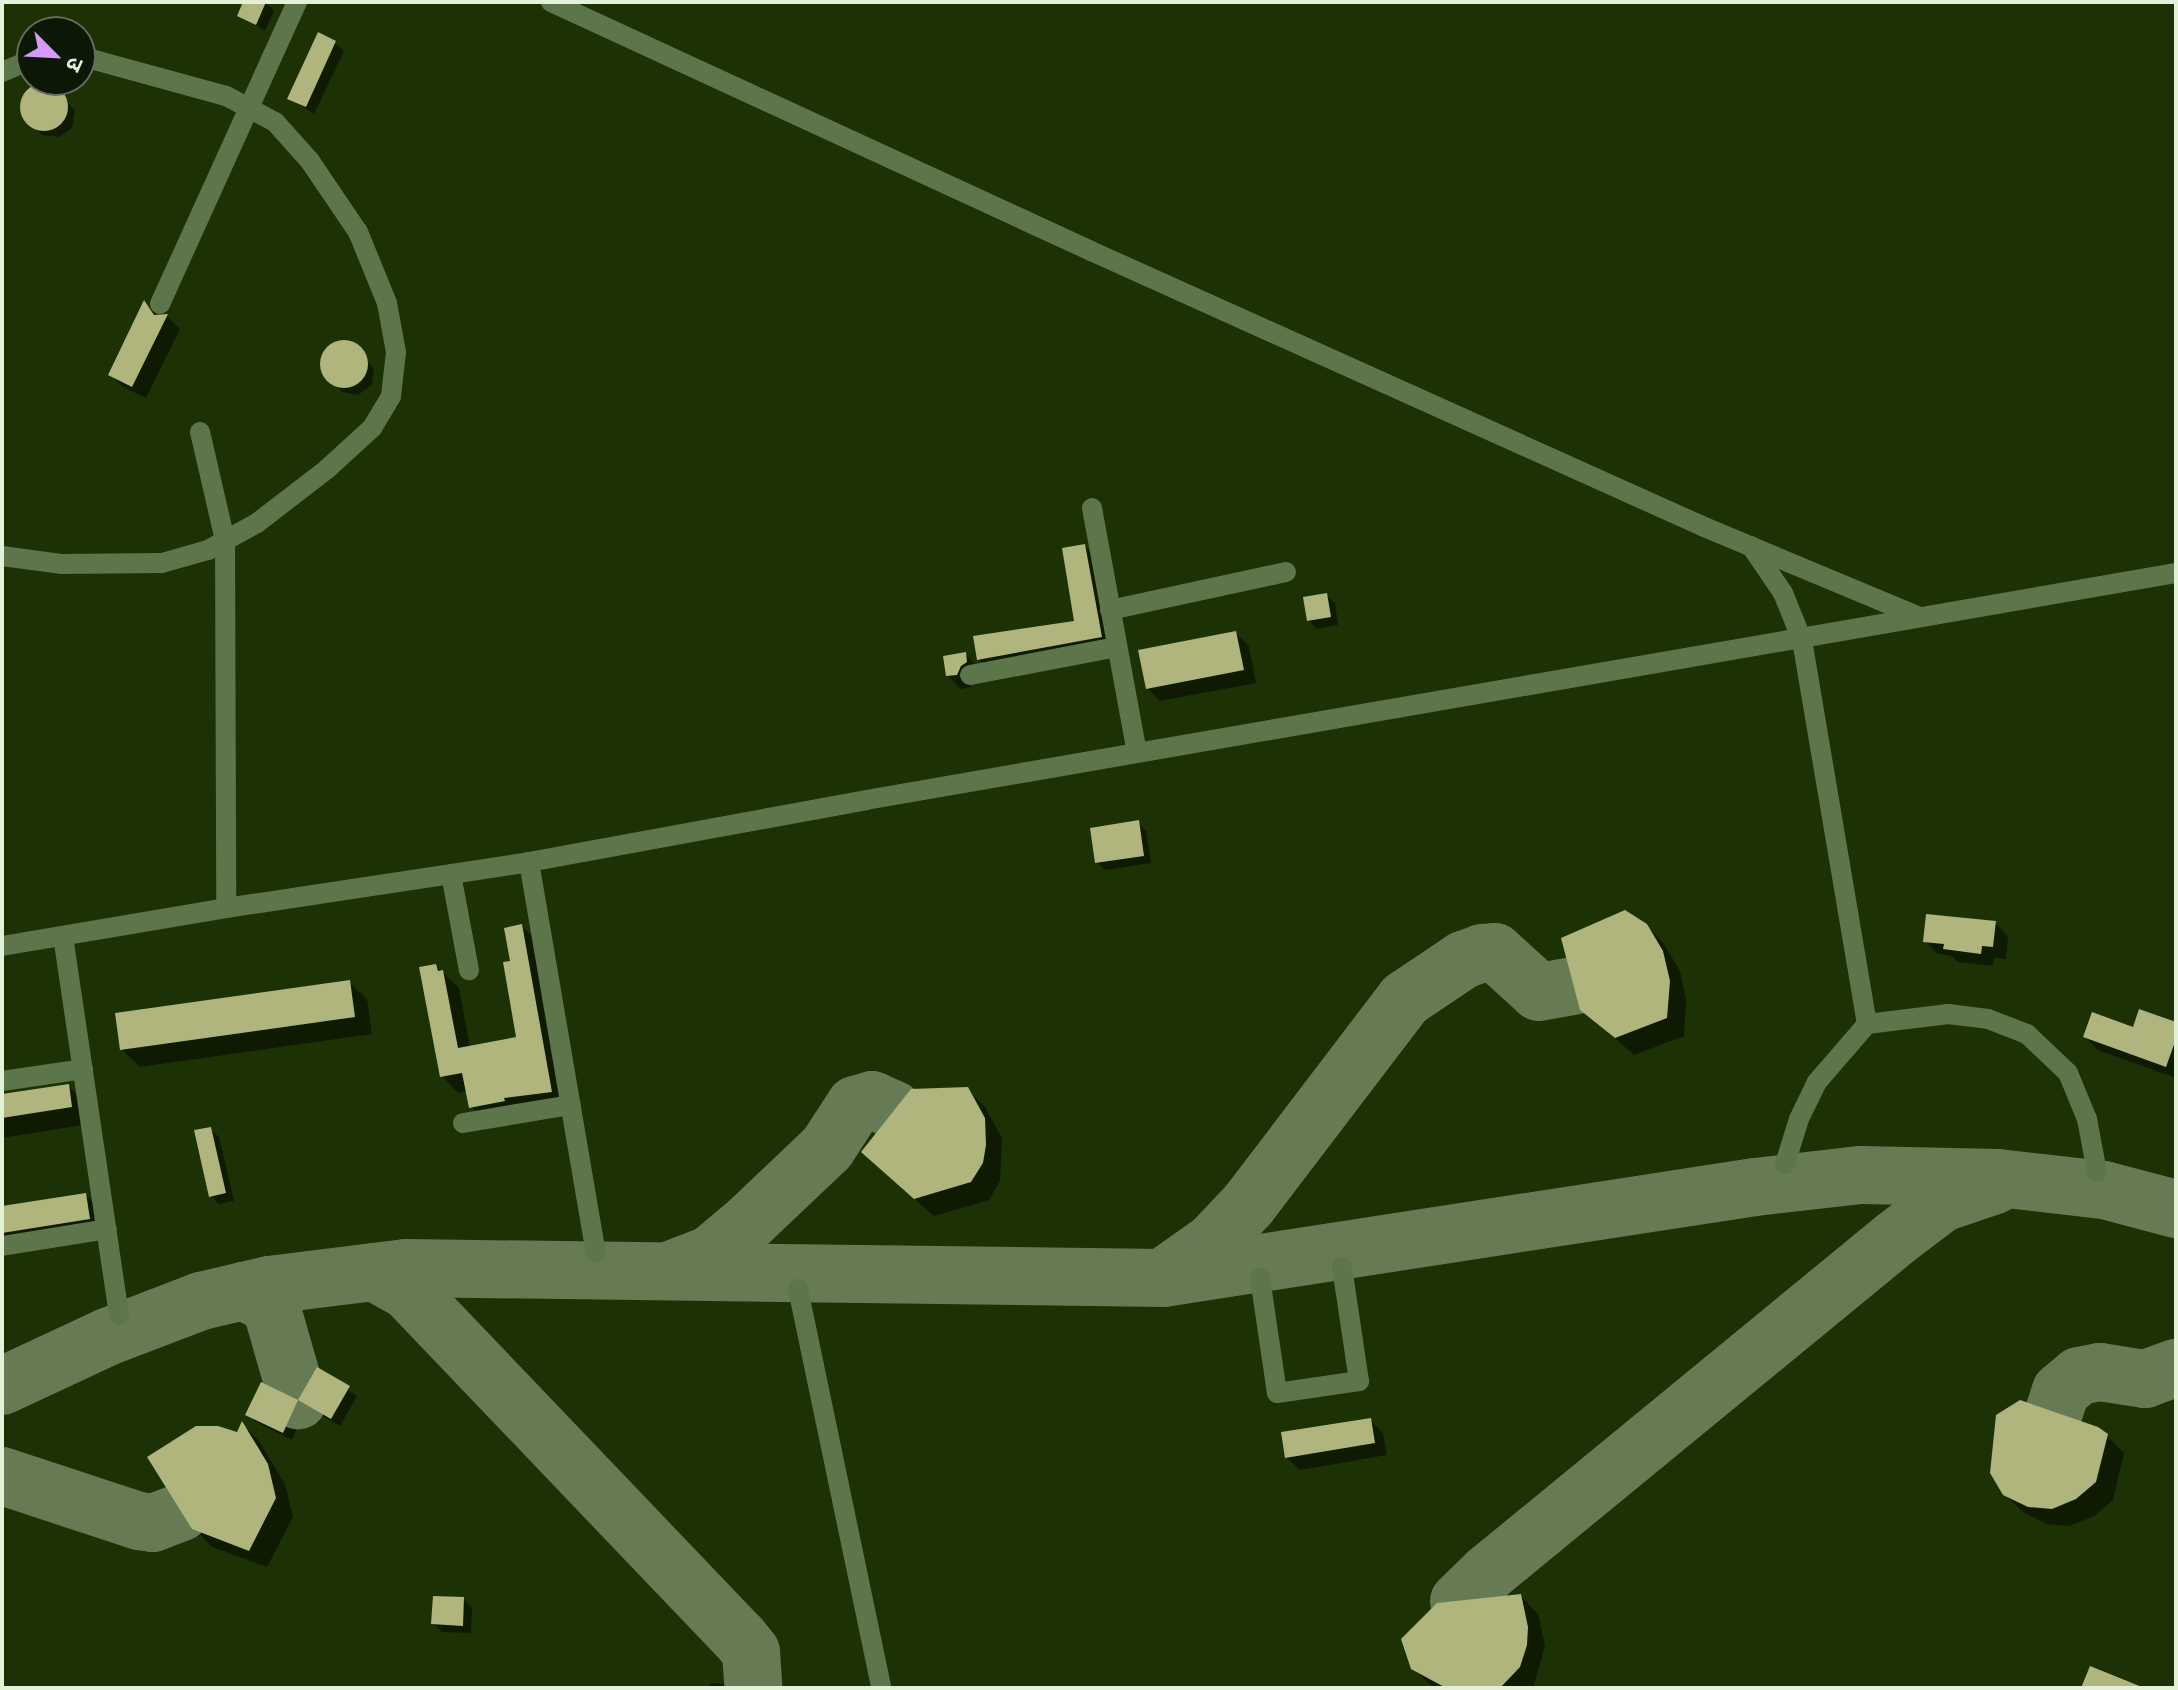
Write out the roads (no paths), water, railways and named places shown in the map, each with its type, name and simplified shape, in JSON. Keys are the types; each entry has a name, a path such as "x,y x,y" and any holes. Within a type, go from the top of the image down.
{"lane":[{"path":"160,304 297,2"},
{"path":"551,2 1091,251 1751,546 1920,617"},
{"path":"2,556 62,564 162,563 208,550 269,514 327,469 372,428 391,396 396,352 387,303 358,232 310,161 275,122 226,96 96,60"},
{"path":"200,432 225,540 226,908"},
{"path":"1092,508 1137,753"},
{"path":"1751,546 1783,593 1802,640 1867,1024"},
{"path":"1110,610 1286,572"},
{"path":"2,946 529,862 2176,573"},
{"path":"970,675 1117,647"},
{"path":"529,862 596,1252"},
{"path":"451,874 469,970"},
{"path":"63,936 119,1315"},
{"path":"1785,1164 1799,1119 1817,1082 1867,1024 1948,1014 1988,1019 2027,1034 2068,1073 2087,1119 2097,1172"},
{"path":"2,1081 83,1069"},
{"path":"463,1123 570,1105"},
{"path":"2,1246 107,1229"},
{"path":"1260,1278 1277,1393 1359,1381 1342,1267"},
{"path":"798,1289 881,1688"}]}
